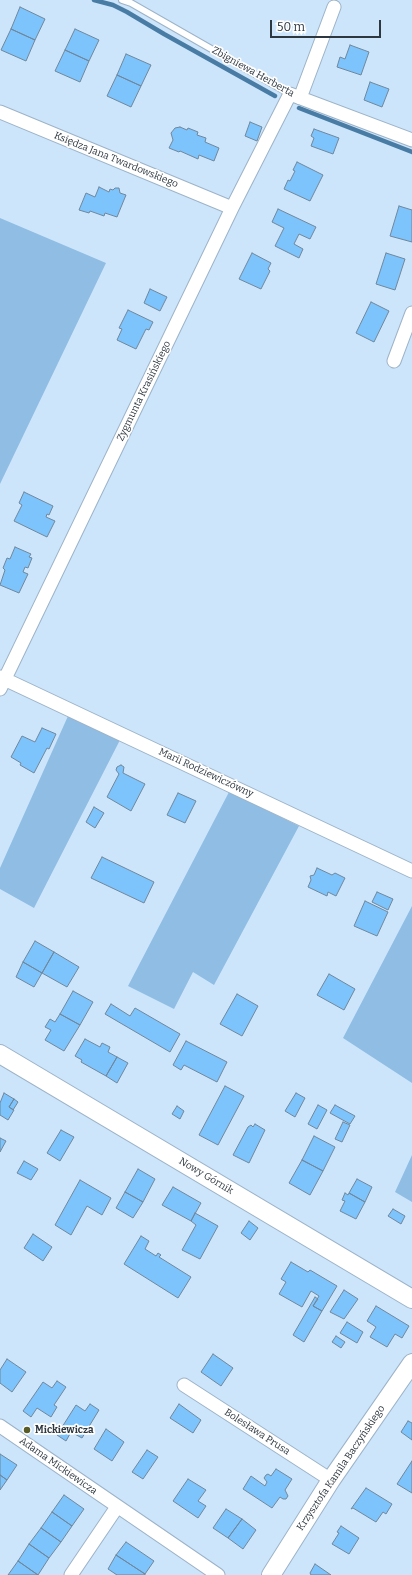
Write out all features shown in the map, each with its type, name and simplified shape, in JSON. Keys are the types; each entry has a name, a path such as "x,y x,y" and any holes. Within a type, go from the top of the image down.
{"street":[{"name":"Zygmunta Krasińskiego","path":"2,682 232,208 295,96 334,7"},
{"name":"Zbigniewa Herberta","path":"295,96 412,140"},
{"name":"Księdza Jana Twardowskiego","path":"0,112 232,208"},
{"path":"394,361 412,313"},
{"name":"Marii Rodziewiczówny","path":"2,682 412,871"},
{"name":"Nowy Górnik","path":"0,1054 412,1299"},
{"name":"Krzysztofa Kamila Baczyńskiego","path":"271,1575 331,1480 412,1363"},
{"name":"Bolesława Prusa","path":"184,1385 331,1480"},
{"name":"Adama Mickiewicza","path":"0,1426 218,1575"},
{"path":"71,1575 117,1507"}],"lane":[{"name":"Zbigniewa Herberta","path":"122,0 138,7 295,96"}],"shaded area":[{"path":"0,218 106,263 0,484"},
{"path":"68,716 120,740 34,908 0,889 0,868"},
{"path":"229,792 299,826 214,985 193,972 174,1009 128,986"},
{"path":"412,906 412,1083 343,1038"},
{"path":"412,1155 412,1202 395,1192"}],"building":[{"path":"20,7 45,19 35,40 11,29"},
{"path":"11,29 35,40 26,61 1,50"},
{"path":"75,29 99,40 89,61 65,50"},
{"path":"350,45 369,52 361,75 337,67 340,57 345,59"},
{"path":"65,50 89,61 80,82 55,71"},
{"path":"126,54 151,65 141,86 117,75"},
{"path":"117,75 141,86 131,107 107,96"},
{"path":"370,82 389,89 382,107 364,100"},
{"path":"250,122 262,127 257,141 245,136"},
{"path":"180,127 198,132 197,135 206,138 205,142 219,148 214,161 199,155 198,159 169,148 173,140 171,133 175,128"},
{"path":"314,129 339,138 333,154 311,146 314,138 311,136"},
{"path":"297,162 323,175 310,201 284,189 288,180 290,181 295,171 293,170"},
{"path":"99,187 109,192 110,189 113,190 115,188 119,188 120,193 126,195 117,217 105,213 104,216 90,211 89,213 79,210 86,193 95,197"},
{"path":"399,206 412,210 412,242 390,236"},
{"path":"278,209 316,227 310,239 299,234 294,244 303,249 299,258 275,246 284,228 272,222"},
{"path":"252,253 271,263 268,269 270,271 261,289 239,279"},
{"path":"386,253 405,259 395,290 376,284"},
{"path":"150,289 167,297 160,311 144,303"},
{"path":"371,302 389,311 374,342 356,333"},
{"path":"128,310 153,322 149,330 146,329 136,349 117,340 122,329 119,328"},
{"path":"24,492 53,506 49,515 47,514 46,517 55,521 47,537 14,521 22,505 19,503"},
{"path":"15,547 31,554 29,557 32,558 28,568 25,567 23,572 28,574 19,593 0,585 5,570 3,568 7,558 10,559"},
{"path":"42,728 56,734 49,749 47,748 34,773 20,765 21,763 11,757 22,736 35,742"},
{"path":"121,765 124,767 123,773 145,784 131,811 107,797 119,774 116,770 117,767"},
{"path":"178,793 196,801 185,823 167,815"},
{"path":"94,807 104,813 95,828 86,822"},
{"path":"102,857 154,882 144,903 91,878"},
{"path":"317,868 332,875 335,873 345,878 336,896 328,892 327,896 308,887 311,880 310,876 314,875"},
{"path":"377,892 393,899 388,910 372,902"},
{"path":"365,901 388,912 377,936 354,926"},
{"path":"35,941 54,952 42,973 23,962"},
{"path":"54,952 79,967 67,987 42,973"},
{"path":"23,962 42,973 34,987 16,977"},
{"path":"329,974 355,989 344,1010 317,995"},
{"path":"73,991 93,1002 80,1025 60,1014"},
{"path":"237,994 258,1006 242,1036 220,1024"},
{"path":"111,1004 130,1016 135,1008 180,1034 170,1052 105,1014"},
{"path":"60,1014 80,1025 64,1051 45,1040 51,1030 45,1027 50,1019 55,1022"},
{"path":"85,1039 100,1047 102,1043 110,1047 108,1052 117,1057 106,1076 81,1062 82,1060 75,1056"},
{"path":"186,1041 227,1062 217,1082 184,1065 181,1070 173,1065"},
{"path":"117,1057 128,1063 117,1083 106,1076"},
{"path":"225,1086 244,1096 218,1145 199,1135"},
{"path":"4,1093 14,1099 9,1107 14,1110 8,1120 0,1115 0,1103"},
{"path":"296,1093 305,1098 295,1117 285,1111"},
{"path":"14,1099 18,1102 13,1110 9,1107"},
{"path":"318,1105 327,1110 317,1129 308,1124"},
{"path":"335,1105 355,1116 350,1124 330,1113"},
{"path":"177,1106 184,1111 180,1119 172,1114"},
{"path":"343,1122 350,1125 342,1142 335,1139"},
{"path":"255,1124 265,1130 249,1163 233,1155 248,1127 251,1125 253,1127"},
{"path":"61,1130 74,1137 60,1161 47,1153"},
{"path":"314,1136 335,1147 323,1171 302,1160"},
{"path":"0,1138 6,1141 0,1152"},
{"path":"302,1160 323,1171 310,1195 289,1183"},
{"path":"24,1161 38,1169 31,1180 17,1173"},
{"path":"138,1169 155,1179 143,1202 125,1192"},
{"path":"357,1179 372,1187 365,1202 349,1193"},
{"path":"80,1180 111,1198 102,1215 87,1206 71,1235 55,1225"},
{"path":"173,1187 201,1203 191,1221 162,1205"},
{"path":"125,1192 143,1202 133,1218 116,1208"},
{"path":"345,1193 348,1195 349,1193 365,1202 356,1219 340,1211 345,1201 342,1200"},
{"path":"393,1209 405,1216 401,1224 388,1216"},
{"path":"195,1213 218,1226 200,1259 182,1250 196,1225 191,1221"},
{"path":"249,1221 258,1228 250,1240 241,1233"},
{"path":"33,1234 52,1247 43,1261 24,1248"},
{"path":"141,1236 149,1241 145,1249 156,1256 158,1253 161,1255 159,1257 191,1277 178,1298 124,1264"},
{"path":"291,1262 308,1272 310,1270 337,1286 322,1311 313,1306 319,1296 311,1291 302,1307 279,1294 286,1282 281,1279"},
{"path":"344,1290 358,1299 344,1319 330,1312"},
{"path":"315,1297 318,1299 313,1306 322,1311 304,1342 293,1335"},
{"path":"376,1306 409,1326 402,1338 395,1334 387,1347 370,1337 376,1327 367,1321"},
{"path":"347,1322 363,1332 357,1343 340,1333"},
{"path":"336,1336 345,1342 341,1348 332,1342"},
{"path":"213,1354 233,1368 221,1386 201,1372"},
{"path":"7,1359 26,1372 12,1392 0,1383 0,1370"},
{"path":"57,1381 66,1387 54,1405 57,1407 51,1417 37,1408 31,1417 23,1411 43,1382 52,1388"},
{"path":"90,1404 99,1410 82,1438 71,1432 66,1441 57,1435 76,1405 85,1411"},
{"path":"179,1404 201,1420 193,1433 170,1418"},
{"path":"408,1421 412,1423 412,1440 401,1432"},
{"path":"106,1429 124,1442 112,1461 94,1449"},
{"path":"147,1450 158,1457 143,1479 132,1472"},
{"path":"0,1454 17,1465 7,1480 0,1475"},
{"path":"412,1461 412,1493 397,1484"},
{"path":"276,1469 292,1479 285,1490 288,1496 286,1499 280,1497 272,1508 243,1489 251,1476 265,1486 267,1482 264,1478 268,1474 271,1476"},
{"path":"0,1475 7,1480 0,1490"},
{"path":"188,1479 206,1490 198,1501 206,1506 198,1518 173,1501"},
{"path":"366,1488 392,1504 386,1514 383,1512 376,1522 353,1508 351,1509"},
{"path":"64,1495 84,1509 72,1526 52,1512"},
{"path":"226,1509 242,1519 228,1538 213,1528"},
{"path":"52,1512 72,1526 61,1542 41,1528"},
{"path":"242,1519 256,1530 243,1549 228,1538"},
{"path":"341,1526 359,1538 349,1554 332,1544 339,1533 337,1532"},
{"path":"41,1528 61,1542 49,1558 29,1544"},
{"path":"126,1542 154,1561 145,1574 116,1555"},
{"path":"29,1544 49,1558 38,1575 18,1561"},
{"path":"116,1555 145,1575 117,1575 108,1569"},
{"path":"18,1561 38,1575 8,1575"},
{"path":"315,1564 331,1575 311,1575 310,1573"}],"waterway":[{"path":"94,0 113,5 127,12 275,96"},
{"path":"299,108 412,152"}],"place":[{"name":"Mickiewicza","path":"27,1430"}]}
